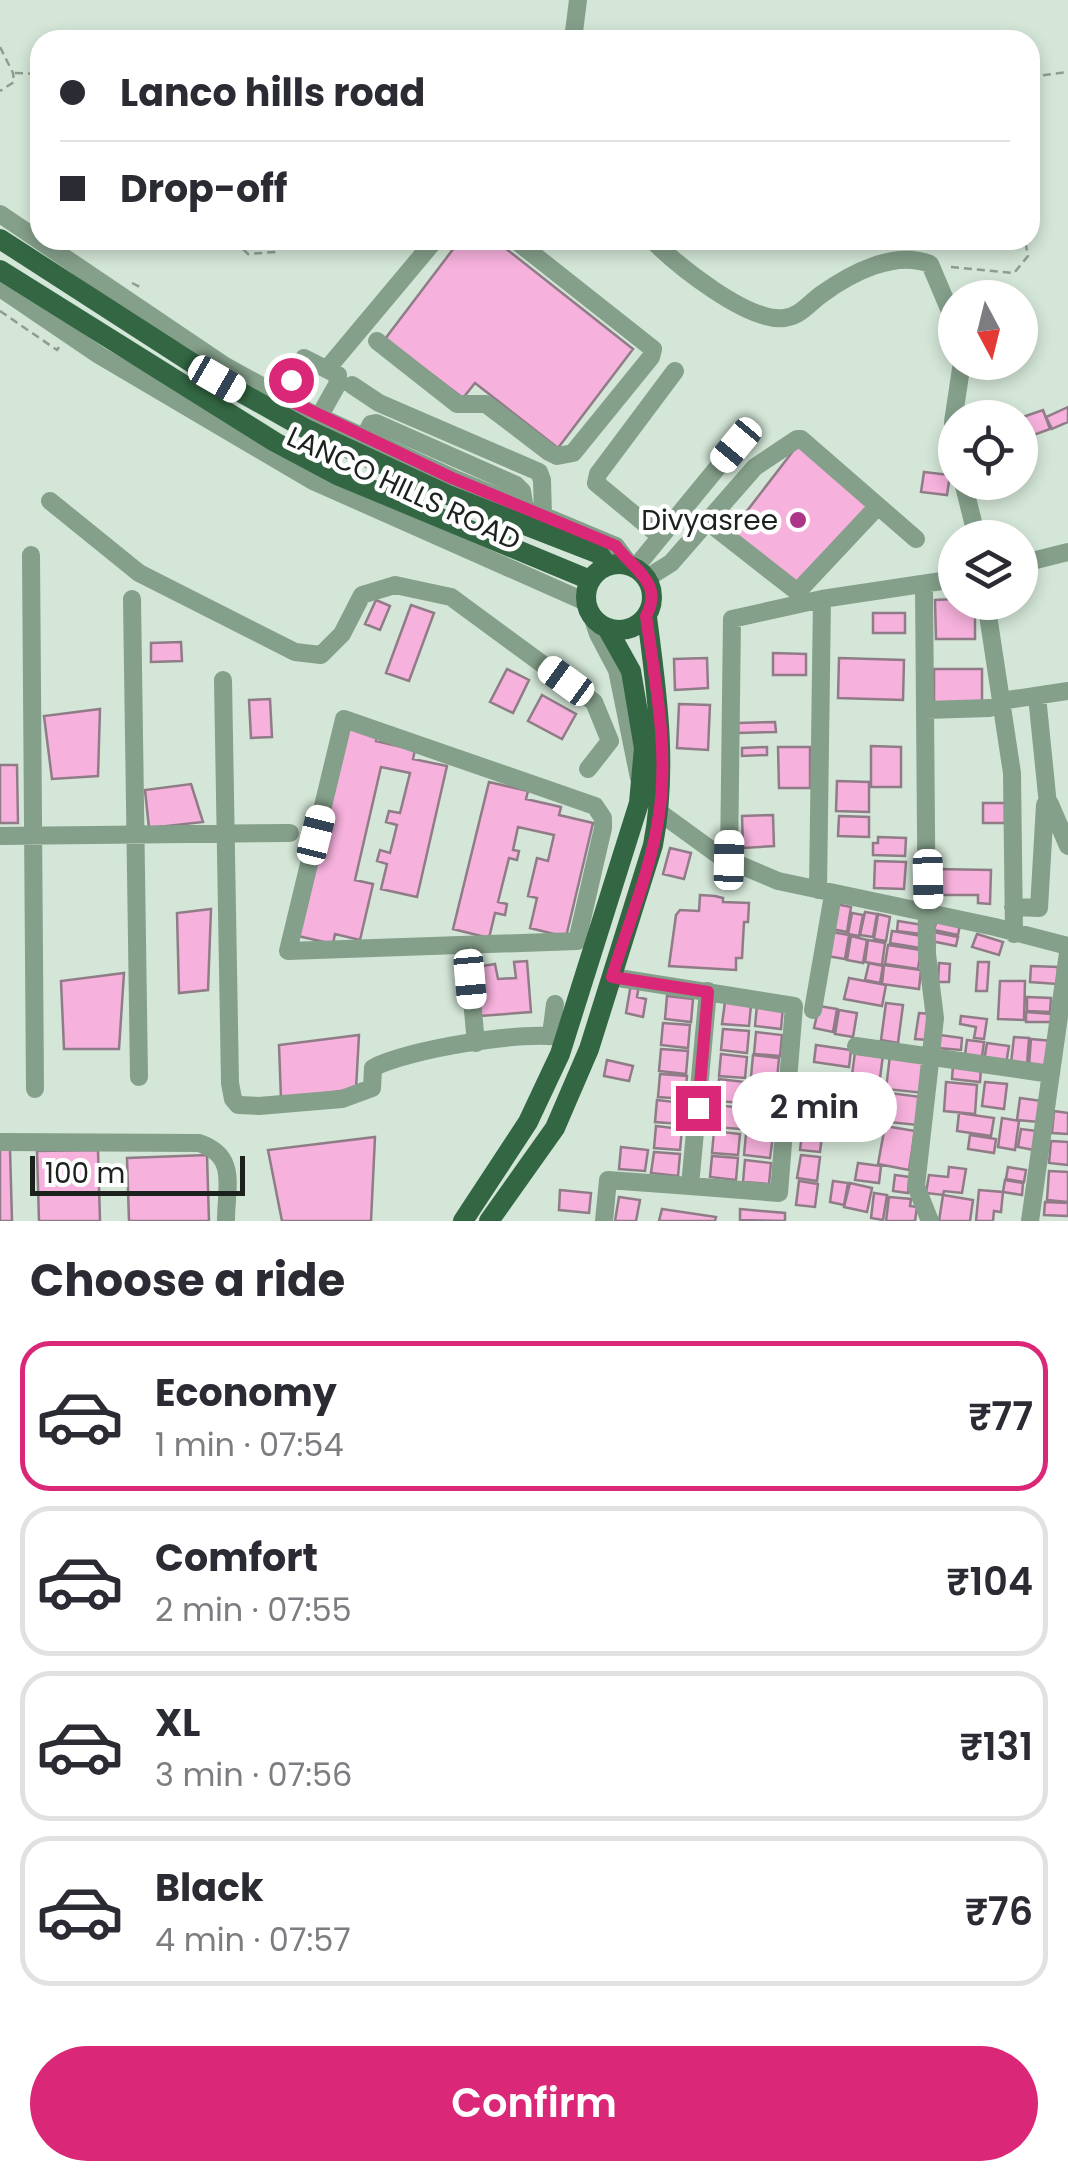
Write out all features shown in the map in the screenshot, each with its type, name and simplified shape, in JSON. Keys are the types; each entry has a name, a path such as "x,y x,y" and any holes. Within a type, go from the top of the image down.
{"main road":[{"path":"0,238 221,372 304,428 450,487 599,554 607,566"},
{"path":"6,290 34,262"},
{"path":"0,270 6,290 288,457 590,580"},
{"path":"463,1221 489,1209 555,1128 589,1050 660,812 662,748 646,616 653,597 638,570 607,566 590,580"},
{"path":"489,1209 528,1122 613,888 639,803 644,748 631,671 595,616 590,580"},
{"path":"595,616 630,629 646,616"}],"street":[{"path":"574,30 578,0"},
{"name":"LANCO HILLS ROAD","path":"0,214 30,235"},
{"name":"LANCO HILLS ROAD","path":"50,250 221,372 314,414 368,430 450,487 525,508 616,546 638,570"},
{"path":"314,414 328,380 343,378 429,250"},
{"path":"376,342 457,404 486,404 548,452 557,456 573,453 651,357 653,349 528,250"},
{"path":"665,250 720,293 752,311 776,318 799,314 823,293 852,276 888,262 913,258 930,264 938,283"},
{"path":"280,396 304,358 379,403 539,472 543,516"},
{"path":"660,536 596,483 598,474 675,371"},
{"path":"343,378 368,430 378,424 516,485 522,491 525,508"},
{"path":"638,570 671,563 755,466 796,439 801,439 916,539"},
{"path":"638,570 660,536 736,445"},
{"name":"LANCO HILLS ROAD","path":"288,457 314,480 595,616"},
{"path":"50,501 139,574 295,652 321,655 342,634 362,595 395,585 451,597 594,702 610,740 632,754"},
{"path":"708,522 795,590 878,506"},
{"path":"1038,560 1068,552"},
{"path":"31,555 34,1090"},
{"path":"729,860 732,620 822,599 938,582"},
{"path":"924,584 927,954 935,1018 916,1186 930,1221"},
{"path":"132,599 139,1077"},
{"path":"812,1010 826,892 822,599"},
{"path":"595,616 598,634 617,670 641,784"},
{"path":"988,620 996,705 1012,773 1014,934"},
{"path":"223,680 230,1083 238,1105 298,1106 342,1099 372,1088 373,1068 388,1059 476,1043 558,1037 555,1004"},
{"path":"926,710 996,705 1068,691"},
{"path":"1013,907 1039,908 1048,805 1037,696"},
{"path":"344,719 594,806 603,818 603,828 591,882 577,941 288,951 344,719"},
{"path":"588,769 610,740"},
{"path":"1048,805 1068,846"},
{"path":"660,812 729,860 778,882 928,913 1068,950 1030,1221"},
{"path":"0,836 290,833"},
{"path":"591,882 613,888"},
{"path":"604,1221 608,1180 779,1193 794,1006 612,977"},
{"path":"470,979 476,1043"},
{"path":"690,1186 708,992"},
{"path":"856,1046 1051,1074"},
{"path":"0,1142 199,1142 218,1149 226,1163 226,1221"}],"path":[{"path":"0,47 14,73 14,82 0,90"},
{"path":"1040,76 1068,72"},
{"path":"14,73 30,74"},
{"path":"244,250 248,254 276,250"},
{"path":"930,264 1014,274 1028,256 1027,250"}],"building":[{"path":"452,250 508,250 633,349 558,448 475,383 463,398 385,339"},
{"path":"1068,407 1068,422 1052,429 1046,417"},
{"path":"1043,410 1050,429 1038,433 1038,412"},
{"name":"Divyasree","path":"800,442 868,506 794,586 730,533"},
{"path":"924,472 938,474 938,494 921,492"},
{"path":"376,600 390,606 380,630 365,624"},
{"path":"935,600 938,620 975,620 975,639 936,639"},
{"path":"411,605 434,613 409,681 386,673"},
{"path":"873,613 905,613 905,633 873,633"},
{"path":"181,642 182,661 151,662 151,643"},
{"path":"773,653 806,654 806,675 773,675"},
{"path":"707,658 708,688 675,690 674,659"},
{"path":"839,658 904,660 903,700 838,698"},
{"path":"507,669 529,680 513,713 490,702"},
{"path":"934,669 982,669 982,703 934,703"},
{"path":"542,695 576,714 562,739 528,721"},
{"path":"270,699 272,737 251,738 249,700"},
{"path":"679,704 710,705 708,750 677,748"},
{"path":"100,709 98,776 52,779 44,716"},
{"path":"775,722 776,732 738,733 738,723"},
{"path":"347,726 378,734 376,741 415,750 413,759 447,766 417,897 381,889 387,864 377,861 380,850 390,853 397,825 386,822 389,811 400,813 410,773 381,767 355,880 373,884 360,940 335,934 333,944 298,936"},
{"path":"871,746 901,747 901,787 871,787"},
{"path":"767,747 767,755 742,756 742,748"},
{"path":"778,747 810,747 810,788 779,788"},
{"path":"0,765 17,765 18,823 0,823"},
{"path":"837,781 869,782 869,812 836,811"},
{"path":"489,782 528,791 526,799 561,807 559,815 593,823 566,937 530,928 537,898 528,896 537,858 548,861 554,835 518,827 513,850 519,851 517,860 509,858 498,902 507,904 505,915 495,913 489,938 453,929"},
{"path":"191,784 203,822 149,828 145,790"},
{"path":"983,803 1005,803 1005,823 983,823"},
{"path":"773,815 774,846 743,848 742,816"},
{"path":"839,816 869,817 869,837 838,836"},
{"path":"878,837 906,838 905,856 873,855 873,843 878,843"},
{"path":"670,848 691,853 684,879 663,874"},
{"path":"875,861 906,862 904,889 874,888"},
{"path":"935,869 991,870 990,904 978,903 978,895 934,895"},
{"path":"700,895 723,898 723,902 749,903 742,958 736,958 736,970 669,966 676,915 680,910 699,911"},
{"path":"836,904 851,907 847,932 832,929"},
{"path":"211,909 208,990 179,993 177,913"},
{"path":"865,912 877,914 873,937 860,935"},
{"path":"852,913 863,915 859,936 848,934"},
{"path":"878,914 890,917 886,941 874,939"},
{"path":"937,920 960,925 958,935 934,930"},
{"path":"898,921 923,925 921,934 897,931"},
{"path":"892,931 922,936 920,948 890,943"},
{"path":"832,932 849,935 845,959 827,956"},
{"path":"933,932 958,937 956,946 931,941"},
{"path":"977,934 1003,942 999,955 972,947"},
{"path":"851,936 867,940 863,963 847,960"},
{"path":"868,940 885,943 882,965 865,962"},
{"path":"888,945 921,950 918,969 885,964"},
{"path":"527,961 531,1012 480,1016 476,967 495,964 498,979 516,978 514,962"},
{"path":"978,962 989,962 987,991 976,991"},
{"path":"869,963 883,966 880,983 865,980"},
{"path":"939,963 950,964 949,982 938,982"},
{"path":"884,965 921,970 919,989 882,984"},
{"path":"1031,966 1058,967 1057,984 1030,982"},
{"path":"124,973 119,1049 64,1049 61,981"},
{"path":"849,978 886,985 882,1006 844,999"},
{"path":"1000,981 1025,981 1024,1020 998,1019"},
{"path":"631,984 639,985 637,997 646,999 643,1017 626,1013"},
{"path":"667,996 693,999 691,1022 665,1019"},
{"path":"1027,997 1051,998 1050,1012 1027,1011"},
{"path":"725,1002 751,1005 749,1026 722,1024"},
{"path":"886,1003 903,1005 898,1043 881,1040"},
{"path":"757,1005 783,1007 781,1029 755,1026"},
{"path":"819,1006 837,1009 833,1032 814,1028"},
{"path":"839,1010 857,1013 853,1037 835,1034"},
{"path":"1026,1012 1051,1014 1051,1022 1026,1022"},
{"path":"919,1013 931,1014 928,1040 915,1039"},
{"path":"961,1016 987,1019 984,1039 974,1038 976,1027 960,1024"},
{"path":"663,1023 690,1025 688,1048 661,1045"},
{"path":"723,1029 749,1031 747,1053 721,1050"},
{"path":"756,1032 782,1035 780,1056 754,1054"},
{"path":"359,1035 356,1089 281,1099 279,1045"},
{"path":"940,1035 962,1038 961,1050 938,1048"},
{"path":"1014,1037 1029,1038 1027,1065 1011,1063"},
{"path":"1031,1039 1052,1041 1050,1067 1029,1065"},
{"path":"967,1040 984,1042 982,1057 965,1055"},
{"path":"987,1043 1009,1046 1006,1064 984,1061"},
{"path":"816,1045 851,1050 849,1067 814,1062"},
{"path":"661,1049 688,1051 686,1074 659,1071"},
{"path":"855,1052 883,1055 875,1117 847,1114"},
{"path":"721,1054 747,1057 745,1078 719,1076"},
{"path":"753,1055 779,1058 777,1079 751,1077"},
{"path":"890,1055 928,1059 924,1093 886,1089"},
{"path":"607,1060 633,1066 629,1081 604,1076"},
{"path":"953,1066 981,1069 980,1082 952,1079"},
{"path":"660,1074 687,1076 685,1099 658,1097"},
{"path":"810,1076 841,1081 838,1103 807,1099"},
{"path":"719,1079 745,1082 743,1103 717,1101"},
{"path":"752,1082 778,1084 776,1106 750,1103"},
{"path":"946,1082 977,1085 975,1114 944,1111"},
{"path":"985,1082 1007,1084 1004,1109 982,1106"},
{"path":"882,1092 921,1097 917,1125 879,1121"},
{"path":"1020,1098 1042,1101 1039,1122 1017,1120"},
{"path":"657,1100 684,1103 681,1124 655,1122"},
{"path":"805,1103 835,1108 832,1123 802,1119"},
{"path":"717,1105 743,1108 741,1129 714,1127"},
{"path":"748,1108 775,1110 772,1132 746,1129"},
{"path":"1054,1111 1068,1113 1068,1134 1052,1133"},
{"path":"959,1113 994,1118 991,1136 957,1131"},
{"path":"1002,1118 1019,1121 1015,1150 998,1147"},
{"path":"656,1126 682,1129 680,1150 654,1148"},
{"path":"803,1126 823,1128 820,1152 800,1150"},
{"path":"885,1126 915,1131 909,1170 878,1164"},
{"path":"1021,1129 1037,1131 1034,1150 1018,1147"},
{"path":"714,1131 740,1134 738,1155 712,1153"},
{"path":"746,1134 773,1136 770,1158 744,1155"},
{"path":"970,1135 996,1139 994,1153 968,1149"},
{"path":"375,1137 371,1221 282,1221 268,1150"},
{"path":"1051,1141 1068,1142 1068,1165 1049,1163"},
{"path":"621,1147 648,1150 645,1171 619,1169"},
{"path":"0,1149 10,1149 12,1221 0,1221"},
{"path":"98,1150 100,1221 39,1221 37,1151"},
{"path":"654,1152 680,1154 678,1176 651,1173"},
{"path":"207,1155 209,1221 129,1221 127,1158"},
{"path":"801,1155 820,1157 817,1181 797,1178"},
{"path":"712,1156 738,1158 736,1180 710,1177"},
{"path":"745,1160 771,1163 769,1184 743,1182"},
{"path":"858,1163 881,1166 879,1183 855,1180"},
{"path":"949,1167 966,1169 962,1193 926,1193 929,1175 948,1177"},
{"path":"1008,1167 1026,1170 1024,1182 1006,1179"},
{"path":"1049,1171 1068,1172 1068,1202 1047,1200"},
{"path":"895,1175 910,1177 908,1193 893,1191"},
{"path":"1005,1180 1023,1183 1022,1195 1003,1192"},
{"path":"799,1181 818,1184 815,1207 796,1205"},
{"path":"833,1181 848,1183 844,1205 830,1202"},
{"path":"850,1183 872,1188 867,1212 844,1207"},
{"path":"560,1190 591,1193 589,1213 559,1210"},
{"path":"979,1190 1003,1192 1001,1212 994,1211 993,1221 976,1221"},
{"path":"874,1193 887,1195 883,1220 871,1218"},
{"path":"943,1195 973,1200 970,1221 939,1221"},
{"path":"619,1197 640,1200 636,1221 615,1221"},
{"path":"889,1197 911,1199 910,1206 917,1207 915,1221 886,1221"},
{"path":"1045,1202 1068,1203 1068,1216 1044,1215"},
{"path":"662,1209 716,1217 715,1221 659,1221"},
{"path":"740,1209 785,1213 785,1221 740,1220"}],"place":[{"name":"Divyasree","path":"798,520"}],"route":[{"path":"291,380 280,396 452,478 616,546 630,565 647,578 653,597 646,616 662,748 660,812 612,977 708,992 698,1108"}]}
